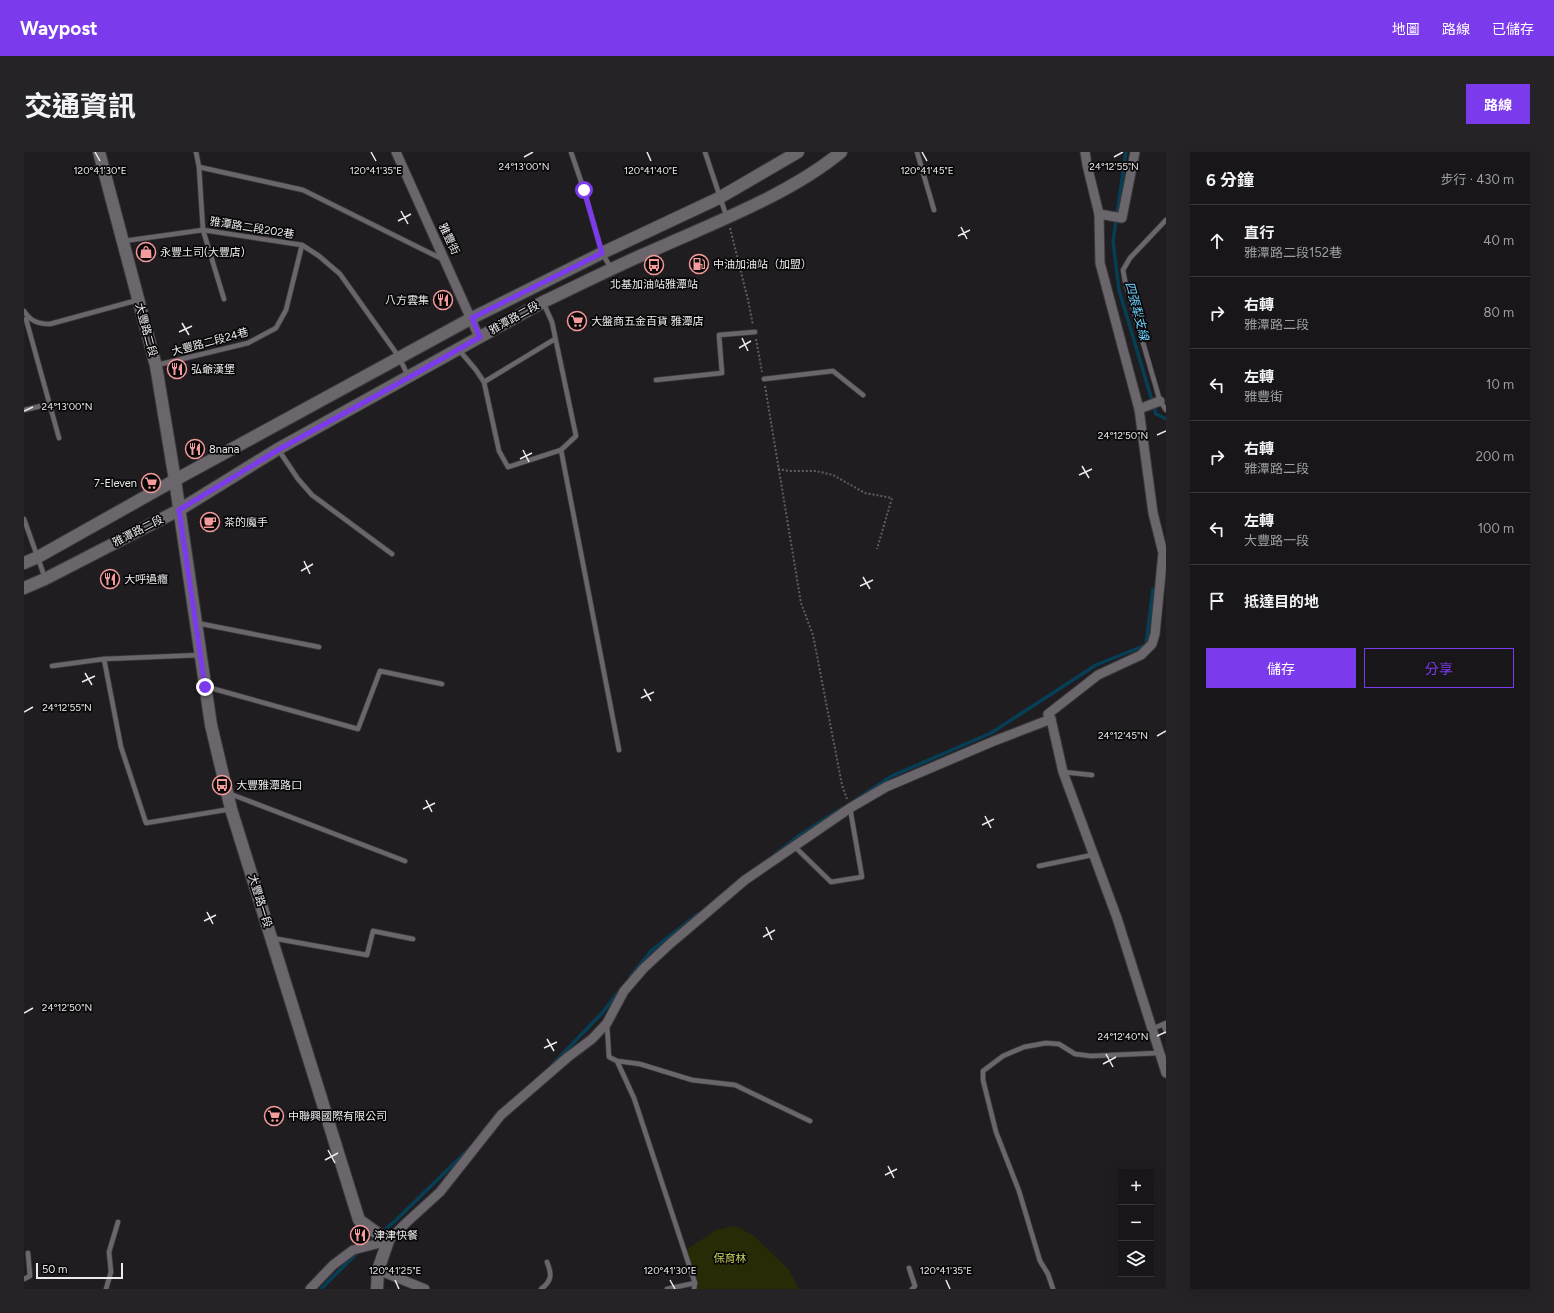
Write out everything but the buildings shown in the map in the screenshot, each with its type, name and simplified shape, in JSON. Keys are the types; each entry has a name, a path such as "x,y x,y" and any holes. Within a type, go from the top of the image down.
{"street":[{"name":"大豐路二段","path":"99,152 156,366 179,510"},
{"name":"雅豐街","path":"396,152 480,337"},
{"name":"雅潭路二段","path":"24,563 38,557 175,480 472,318 602,253 719,198 798,152"},
{"name":"雅潭路二段","path":"24,588 45,579 179,510 278,450 543,302 588,281 611,268 727,218 786,188 826,164 841,152"},
{"path":"1085,152 1086,165 1099,214 1100,263 1139,409 1153,513 1163,553 1155,634 1152,644 1141,655 1098,675 1048,714 1051,719 1063,772 1092,855 1117,918 1166,1073"},
{"path":"1099,214 1122,218 1135,152"},
{"path":"1139,409 1160,401"},
{"name":"大豐路一段","path":"179,510 211,725 231,809 359,1220 388,1241"},
{"path":"377,1289 378,1270 388,1241 440,1192 501,1115 568,1057 592,1039 608,1023 624,991 644,968 745,880 850,808 886,787 994,740 1051,719"},
{"path":"310,1289 333,1266 353,1250 388,1241"},
{"path":"378,1270 425,1289"}],"lane":[{"path":"196,152 203,230 224,300"},
{"path":"571,152 584,190 602,253 611,268"},
{"path":"705,152 719,198 727,218"},
{"path":"917,152 934,210"},
{"path":"198,167 303,190 446,261"},
{"path":"1166,220 1130,258 1123,270 1125,282 1160,401 1166,410"},
{"name":"雅潭路二段202巷","path":"123,242 203,230 302,245 319,256 340,274 399,357 408,378"},
{"name":"大豐路二段24巷","path":"156,366 248,343 276,328 286,310 302,245"},
{"path":"24,311 32,320 40,324 50,324 138,300"},
{"path":"459,350 484,382 499,451 508,467 562,450 576,436 552,322 543,302"},
{"path":"26,319 58,438"},
{"path":"656,380 722,373 719,335 755,332"},
{"path":"484,382 555,339"},
{"path":"764,380 833,371 863,395"},
{"path":"24,410 49,404"},
{"path":"278,450 298,479 312,495 392,554"},
{"path":"562,450 619,750"},
{"path":"24,519 45,579"},
{"path":"195,623 319,647"},
{"path":"52,666 104,659 200,655"},
{"path":"104,659 121,747 146,823 231,809"},
{"path":"205,687 358,730 380,671 442,684"},
{"path":"1063,772 1092,775"},
{"path":"227,792 405,861"},
{"path":"794,846 831,882 862,877 850,808"},
{"path":"1039,866 1092,855"},
{"path":"271,937 367,955 373,931 413,939"},
{"path":"608,1023 609,1057 618,1061 640,1064 692,1080 735,1085 810,1121"},
{"path":"1152,1028 1165,1023 1166,1031"},
{"path":"1053,1289 1048,1274 1040,1261 1019,1191 996,1132 983,1080 983,1071 1003,1056 1024,1046 1046,1043 1059,1044 1076,1054 1091,1056 1159,1053"},
{"path":"618,1061 634,1098 694,1283 694,1289"},
{"path":"106,1289 112,1272 109,1252 118,1222"},
{"path":"24,1279 30,1276 28,1253"},
{"path":"541,1289 546,1285 551,1277 547,1262"},
{"path":"909,1268 915,1286 912,1289"},
{"path":"667,1289 694,1283"}],"path":[{"path":"727,218 755,332 801,603 813,635 842,785 850,808"},
{"path":"778,469 789,471 816,471 833,475 865,493 892,498 877,549"}],"green space":[{"name":"保育林","path":"735,1226 753,1235 788,1269 799,1289 695,1289 696,1285 687,1249 716,1230"}],"waterway":[{"name":"四張犁支線","path":"1126,152 1113,241 1119,290 1156,414 1166,419"},
{"path":"854,801 892,776 991,733 1096,665 1146,645 1153,589"},
{"path":"773,856 797,837 842,808"},
{"path":"630,977 651,951 698,914"},
{"path":"552,1065 603,1012 620,990"},
{"path":"368,1244 395,1221 470,1148"},
{"path":"321,1289 359,1251"}],"place":[{"name":"永豐土司(大豐店)","path":"146,252"},
{"name":"中油加油站（加盟）","path":"699,264"},
{"name":"北基加油站雅潭站","path":"654,265"},
{"name":"八方雲集","path":"443,300"},
{"name":"大盤商五金百貨 雅潭店","path":"577,321"},
{"name":"弘爺漢堡","path":"177,369"},
{"name":"8nana","path":"195,449"},
{"name":"7-Eleven","path":"151,483"},
{"name":"茶的魔手","path":"210,522"},
{"name":"大呼過癮","path":"110,579"},
{"name":"大豐雅潭路口","path":"222,785"},
{"name":"中聯興國際有限公司","path":"274,1116"},
{"name":"津津快餐","path":"360,1235"}],"route":[{"path":"205,687 179,510 278,450 480,337 472,318 602,253 584,190"}]}
